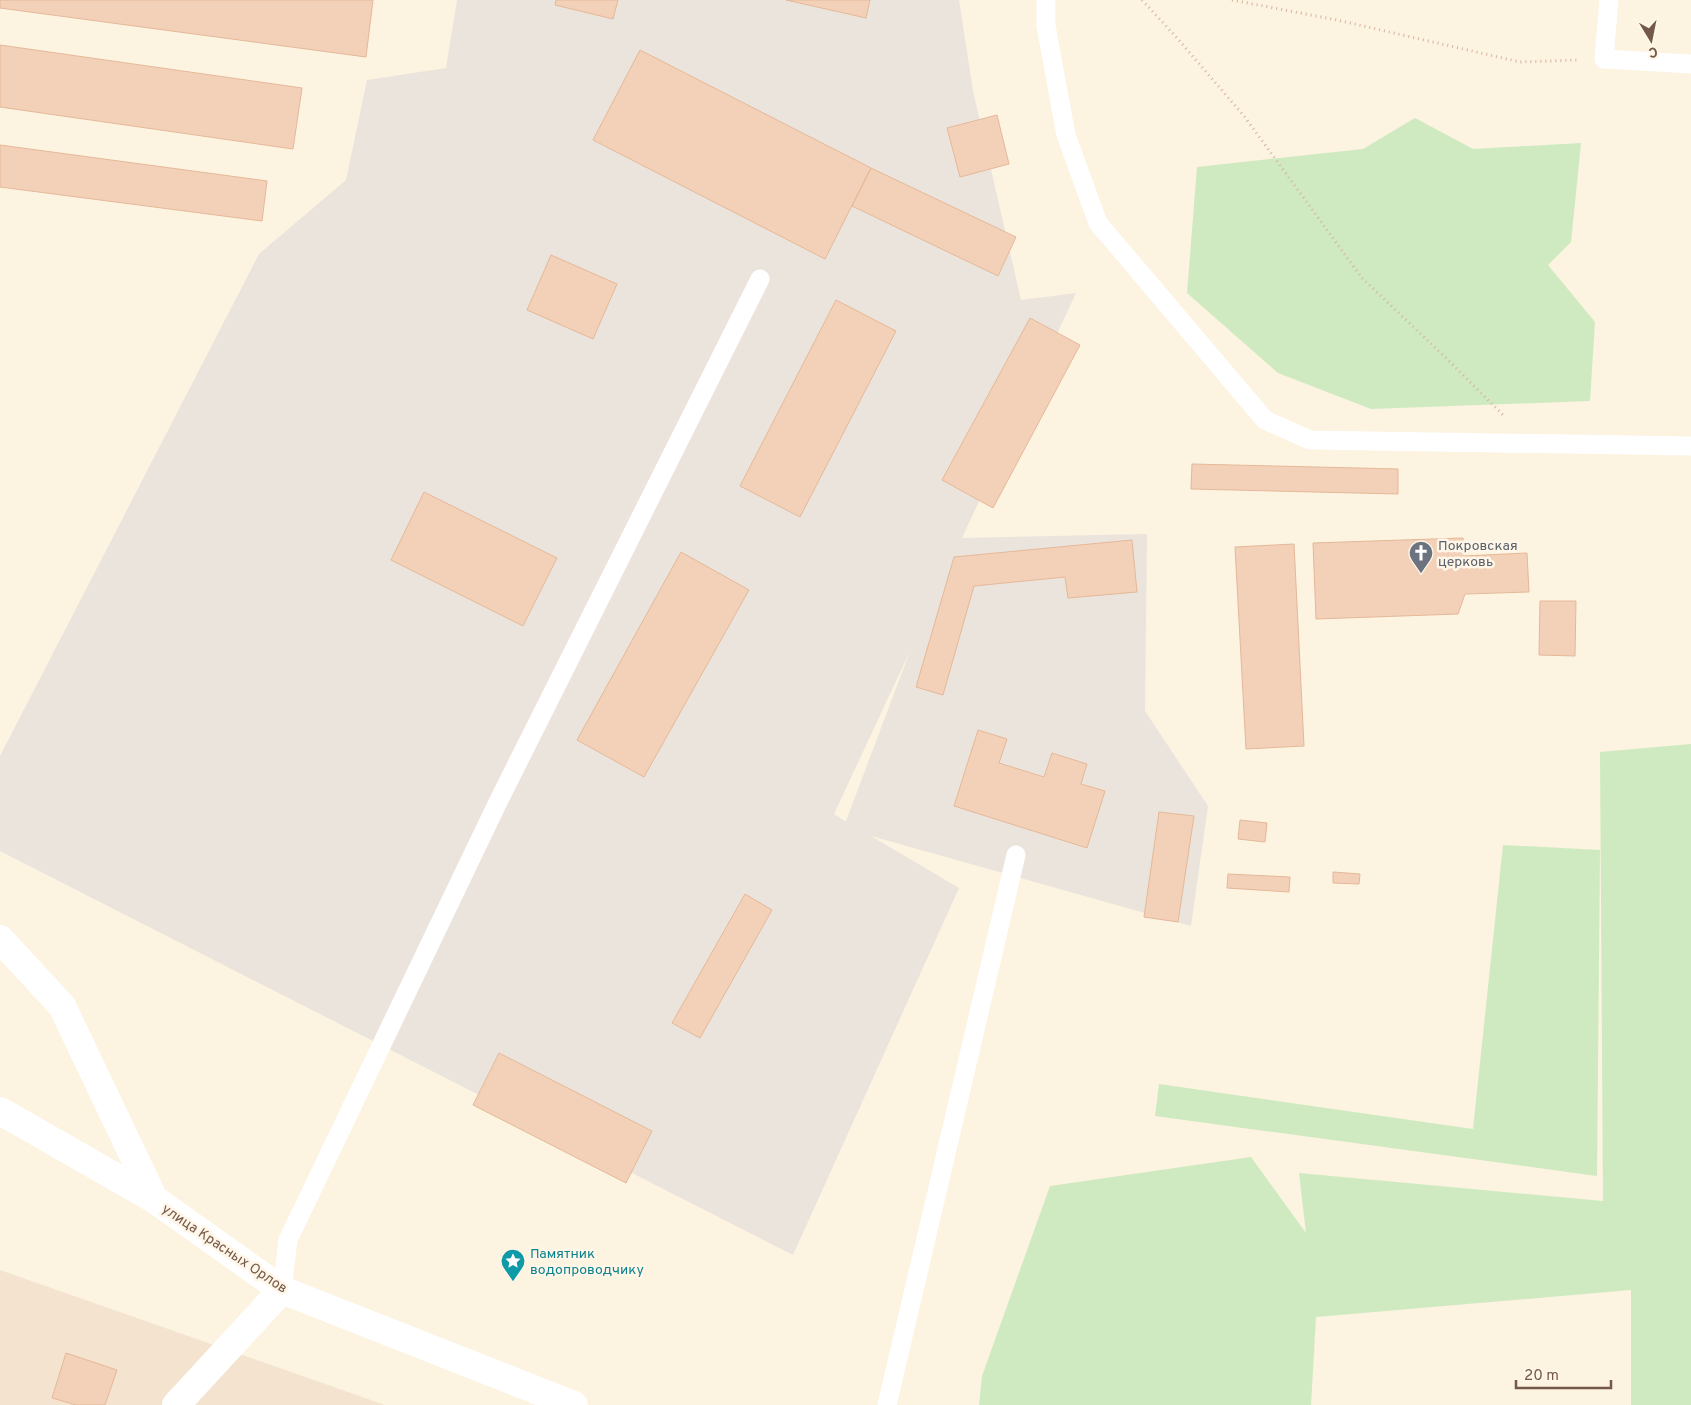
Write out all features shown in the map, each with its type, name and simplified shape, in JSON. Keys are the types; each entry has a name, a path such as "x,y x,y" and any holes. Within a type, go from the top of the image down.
{"street":[{"path":"0,940 62,1006 154,1199"},
{"name":"улица Красных Орлов","path":"0,1111 154,1199 282,1290 574,1405"},
{"path":"176,1405 282,1290"}],"lane":[{"path":"1046,0 1046,26 1066,136 1098,223 1264,420 1310,440 1691,446"},
{"path":"1609,0 1604,60 1691,64"},
{"path":"282,1290 288,1240 498,802 760,279"},
{"path":"888,1405 1016,855"}],"path":[{"path":"1142,0 1244,116 1362,278 1532,444"},
{"path":"1232,0 1337,20 1520,62 1604,60"}],"shaded area":[{"path":"457,0 959,0 973,91 1021,300 1076,293 962,538 1147,534 1145,711 1208,806 1191,926 871,836 959,888 793,1255 0,851 0,756 259,254 346,180 367,80 446,68","holes":["910,651 846,821 834,814"]},
{"path":"0,1270 385,1405 0,1405"}],"green space":[{"path":"1415,118 1473,149 1581,143 1571,242 1548,265 1595,322 1590,401 1371,409 1278,373 1187,293 1197,167 1363,149"},
{"path":"1691,744 1691,1405 1631,1405 1631,1290 1316,1317 1311,1405 979,1405 982,1376 1050,1186 1251,1157 1306,1233 1299,1173 1603,1201 1600,752"},
{"path":"1503,845 1600,850 1597,1176 1155,1116 1159,1084 1473,1129"}],"building":[{"path":"0,0 373,0 366,57 0,8"},
{"path":"556,0 618,0 613,19 555,5"},
{"path":"786,0 870,0 866,18"},
{"path":"0,45 302,88 293,149 0,107"},
{"path":"640,50 871,168 825,259 593,140"},
{"path":"997,115 1009,164 960,177 947,128"},
{"path":"0,145 267,181 262,221 0,187"},
{"path":"871,168 1016,237 998,276 852,206"},
{"path":"551,255 617,284 593,339 527,310"},
{"path":"836,300 896,331 800,517 740,486"},
{"path":"1030,318 1080,345 993,508 942,480"},
{"path":"1192,464 1398,469 1398,494 1191,489"},
{"path":"424,492 557,558 523,626 391,560"},
{"name":"Покровская церковь","path":"1463,538 1464,556 1527,553 1529,592 1465,594 1458,614 1316,619 1313,543"},
{"path":"1132,540 1137,592 1068,598 1065,577 974,586 943,695 916,687 954,557"},
{"path":"1294,544 1304,746 1246,749 1235,547"},
{"path":"681,552 749,590 644,777 577,740"},
{"path":"1540,601 1576,601 1575,656 1539,655"},
{"path":"978,730 1007,739 999,763 1044,777 1052,753 1087,764 1081,784 1105,791 1087,848 954,806"},
{"path":"1159,812 1194,816 1178,922 1144,917"},
{"path":"1240,820 1267,823 1265,842 1238,839"},
{"path":"1333,872 1360,874 1359,884 1333,883"},
{"path":"1228,874 1290,877 1289,892 1227,888"},
{"path":"745,894 772,910 700,1038 672,1023"},
{"path":"499,1053 652,1131 626,1183 473,1105"},
{"path":"66,1353 117,1370 105,1405 76,1405 52,1398"}],"place":[{"name":"Покровская церковь","path":"1421,574"},
{"name":"Памятник водопроводчику","path":"513,1282"}]}
